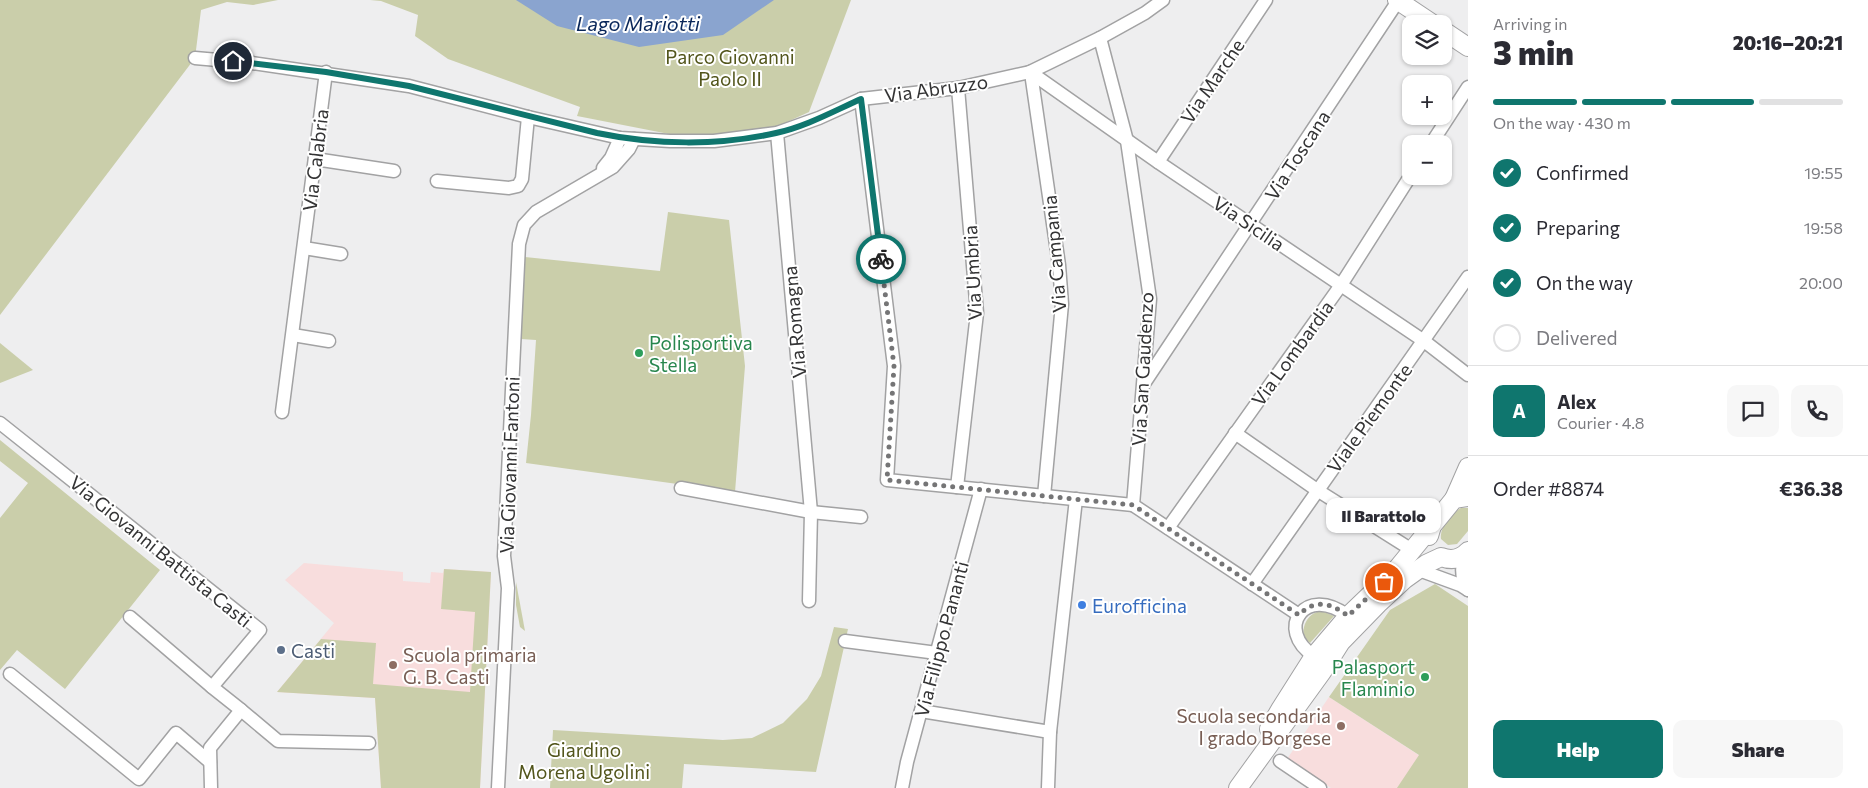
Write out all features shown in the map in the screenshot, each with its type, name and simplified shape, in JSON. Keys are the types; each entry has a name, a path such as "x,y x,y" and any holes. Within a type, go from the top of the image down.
{"street":[{"name":"Via Abruzzo","path":"195,58 326,72 409,86 528,117 620,138 714,141 777,133 819,118 861,99 958,88 1031,73 1100,38 1163,0"},
{"name":"Via Marche","path":"1158,162 1266,0"},
{"path":"1398,0 1420,15"},
{"name":"Via Toscana","path":"1144,384 1251,225 1398,0"},
{"path":"1452,36 1468,47"},
{"name":"Via San Gaudenzo","path":"1100,38 1127,141 1150,299 1133,505"},
{"name":"Via Calabria","path":"282,412 326,72"},
{"name":"Via Sicilia","path":"1031,73 1127,141 1424,341 1468,374"},
{"name":"Via Campania","path":"1031,73 1059,265 1062,304 1044,496"},
{"path":"1437,135 1468,87"},
{"name":"Via Umbria","path":"957,487 977,313 958,88"},
{"path":"861,99 894,366 887,480 1133,505 1299,615"},
{"path":"437,181 509,188 518,186 522,179 528,117"},
{"name":"Via Romagna","path":"777,133 812,512 808,601"},
{"name":"Via Giovanni Fantoni","path":"592,180 611,158 620,138"},
{"name":"Via Giovanni Fantoni","path":"498,788 508,588 504,556 519,244 524,225 536,212 613,168 629,149 634,139"},
{"path":"315,160 394,171"},
{"name":"Via Lombardia","path":"1168,528 1341,285 1405,185"},
{"path":"304,248 341,254"},
{"name":"Viale Piemonte","path":"1252,584 1468,277"},
{"path":"293,335 329,341"},
{"name":"Via Giovanni Battista Casti","path":"0,423 260,630 212,687"},
{"path":"1235,433 1317,490 1412,550"},
{"path":"1238,788 1280,708 1314,656 1348,616 1396,570 1432,526 1461,498 1468,467"},
{"path":"681,488 812,512 861,518"},
{"name":"Via Filippo Pananti","path":"902,788 907,762 981,490"},
{"path":"1048,788 1050,732 1076,499"},
{"path":"1432,526 1429,534 1430,545 1443,558 1465,588"},
{"path":"1238,788 1322,672 1341,642 1405,579 1426,564 1443,558 1457,558 1468,551"},
{"path":"1465,588 1461,573 1464,558 1468,551"},
{"path":"1418,570 1465,588"},
{"path":"1314,656 1301,644 1296,634 1296,622 1299,615 1310,606 1321,604 1330,606 1348,616"},
{"path":"130,617 278,741 369,743"},
{"path":"845,641 937,653"},
{"path":"10,674 140,779 176,734 210,762"},
{"path":"211,788 210,748 241,710"},
{"path":"921,711 1050,732"},
{"path":"1280,761 1320,788"}],"shaded area":[{"name":"Scuola primaria G. B. Casti","path":"304,563 403,572 403,581 430,583 431,572 443,573 444,569 491,572 480,788 381,788 375,698 277,692 334,623 285,580"},
{"name":"Scuola secondaria I grado Borgese","path":"1329,697 1468,788 1331,788 1287,759"}],"green space":[{"path":"0,0 278,0 253,5 227,2 201,10 195,58 0,315"},
{"name":"Parco Giovanni Paolo II","path":"370,0 851,0 809,112 776,127 736,134 669,134 577,116 580,107 448,59 415,36 418,15 381,1"},
{"name":"Polisportiva Stella","path":"668,212 729,220 745,366 735,492 526,463 536,340 521,339 525,257 660,271"},
{"path":"0,343 33,370 0,383"},
{"path":"0,440 160,570 65,689 17,650 0,670 0,518 28,483 0,461"},
{"path":"1461,508 1468,508 1468,531 1457,544 1448,545 1441,539 1442,530 1450,517"},
{"path":"444,569 491,572 480,788 381,788 375,698 277,692 321,639 376,643 373,684 470,692 475,612 441,609"},
{"path":"516,582 525,631 520,627 516,605"},
{"path":"1435,584 1468,606 1468,788 1397,788 1419,755 1329,697 1390,610"},
{"path":"1322,611 1334,616 1310,643 1304,638 1305,624 1313,614"},
{"name":"Giardino Morena Ugolini","path":"834,627 848,629 816,772 684,764 682,788 550,788 553,730 723,740 752,738 783,723 807,699 821,676"}],"water":[{"name":"Lago Mariotti","path":"516,0 774,0 723,35 639,47 557,26"}],"way so far":[{"path":"881,259 894,366 887,480 1133,505 1299,615 1310,606 1321,604 1330,606 1348,616 1384,582"}],"place":[{"name":"Polisportiva Stella","path":"639,353"},
{"name":"Il Barattolo","path":"1384,582"},
{"name":"Eurofficina","path":"1082,605"},
{"name":"Casti","path":"281,650"},
{"name":"Scuola primaria G. B. Casti","path":"393,665"},
{"name":"Palasport Flaminio","path":"1425,677"},
{"name":"Scuola secondaria I grado Borgese","path":"1341,726"}],"route":[{"path":"233,61 326,72 409,86 528,117 620,138 714,141 777,133 819,118 861,99 881,259"}]}
